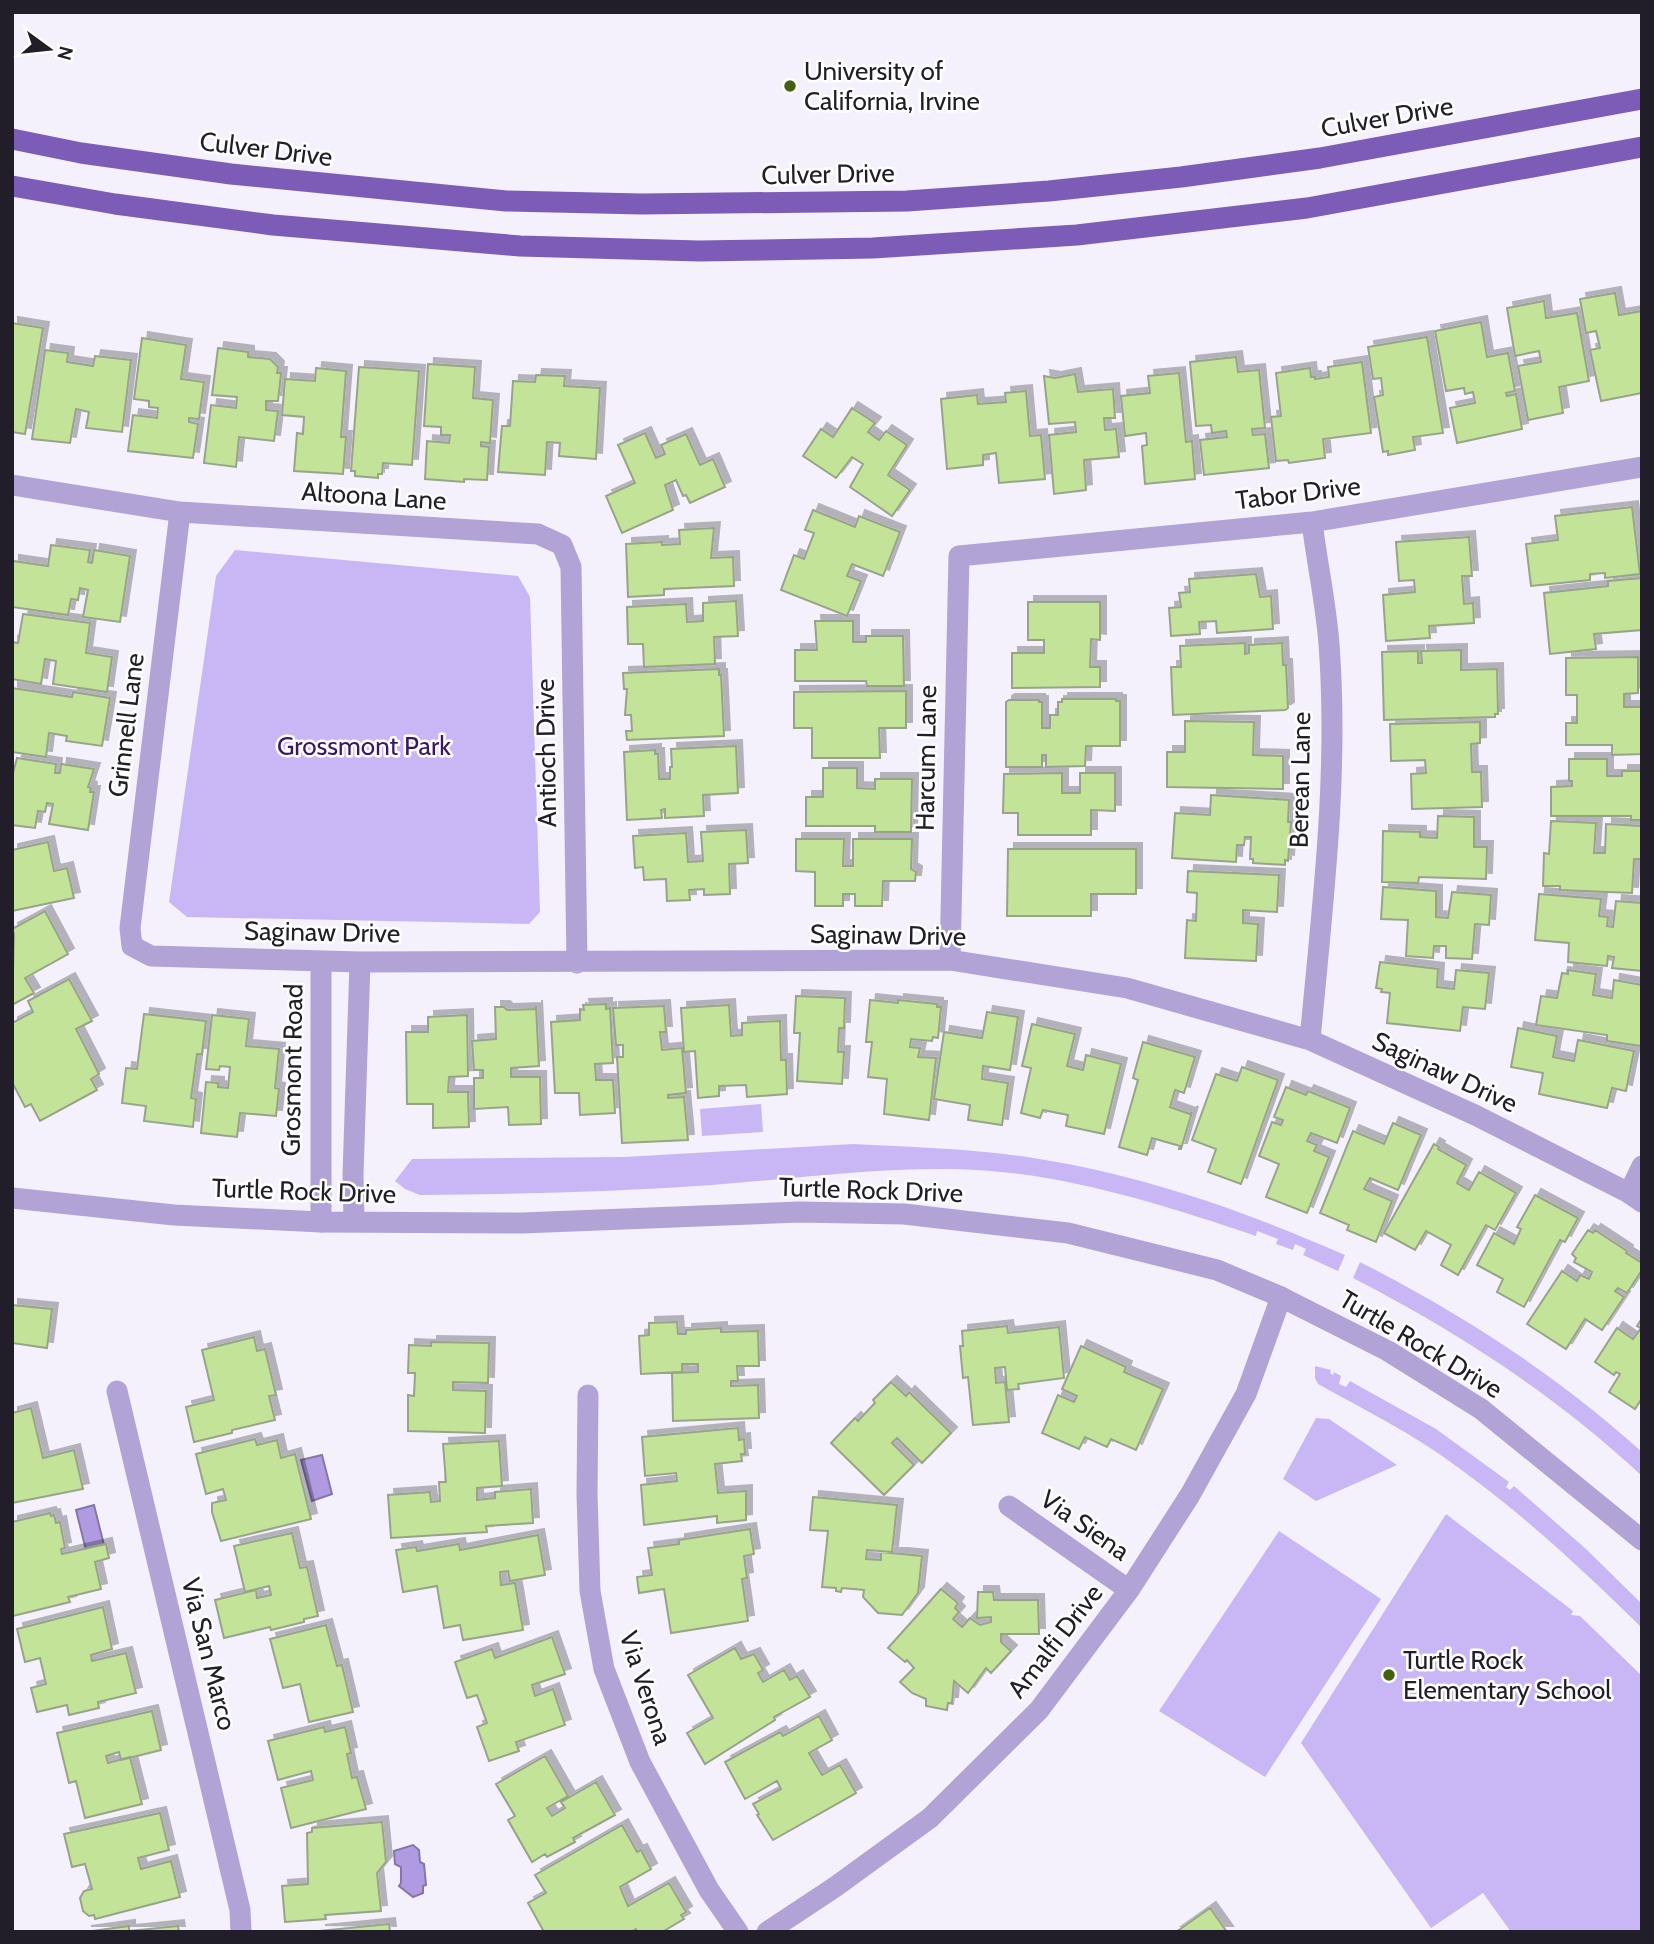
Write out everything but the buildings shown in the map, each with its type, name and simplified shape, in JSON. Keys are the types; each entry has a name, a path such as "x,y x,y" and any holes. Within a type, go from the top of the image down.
{"main road":[{"name":"Culver Drive","path":"12,139 81,153 231,174 506,201 642,204 906,201 1049,191 1194,176 1320,158 1642,99"},
{"path":"12,186 273,225 520,246 699,251 873,248 1077,235 1307,208 1642,147"}],"street":[{"name":"Tabor Drive","path":"959,556 1312,522 1642,467"},
{"path":"12,485 180,512"},
{"name":"Altoona Lane","path":"180,512 538,534 562,545"},
{"name":"Grinnell Lane","path":"132,946 130,928 180,512"},
{"name":"Berean Lane","path":"1310,1040 1323,910 1332,771 1329,644 1312,522"},
{"name":"Antioch Drive","path":"562,545 571,567 577,963"},
{"name":"Harcum Lane","path":"950,960 959,556"},
{"name":"Saginaw Drive","path":"132,946 151,956 360,962 950,960 1127,988 1310,1040 1475,1115 1635,1197"},
{"name":"Grosmont Road","path":"321,961 321,1222"},
{"path":"354,1221 360,962"},
{"path":"1635,1197 1642,1166"},
{"name":"Turtle Rock Drive","path":"12,1198 174,1215 321,1222 522,1223 799,1212 904,1214 1068,1233 1217,1270 1281,1297 1388,1351 1481,1409 1642,1539"},
{"name":"Amalfi Drive","path":"767,1932 930,1818 1040,1710 1129,1590 1190,1495 1246,1394 1281,1297"},
{"name":"Via San Marco","path":"117,1391 211,1779 240,1910 241,1932"},
{"name":"Via Verona","path":"588,1395 590,1591 604,1669 640,1762 709,1890 738,1932"},
{"name":"Via Siena","path":"1009,1506 1129,1590"}],"green space":[{"name":"Grossmont Park","path":"235,550 518,576 530,597 540,912 529,924 187,917 169,902 216,576"},
{"path":"761,1104 763,1132 702,1136 700,1109"},
{"path":"853,1144 993,1153 1079,1166 1195,1197 1271,1224 1345,1255 1338,1271 1303,1255 1306,1249 1295,1244 1293,1250 1276,1244 1278,1239 1257,1231 1256,1236 1105,1190 1028,1175 990,1171 891,1170 676,1187 493,1194 420,1195 395,1181 412,1159 624,1157"},
{"path":"1360,1262 1472,1325 1576,1397 1642,1452 1642,1476 1575,1418 1504,1367 1430,1320 1353,1278"},
{"path":"1315,1366 1341,1376 1339,1384 1346,1387 1350,1381 1436,1429 1509,1482 1506,1487 1510,1490 1514,1486 1586,1549 1642,1604 1642,1628 1552,1543 1481,1484 1423,1443 1318,1384"},
{"path":"1316,1418 1329,1419 1397,1465 1316,1501 1283,1479"},
{"path":"1446,1514 1573,1611 1571,1615 1580,1616 1642,1676 1642,1932 1511,1932 1483,1893 1431,1928 1301,1743"},
{"path":"1279,1531 1381,1599 1265,1777 1159,1711"}],"shaded area":[{"path":"322,1455 332,1494 312,1501 301,1460"},
{"path":"94,1505 104,1545 86,1550 76,1510"},
{"path":"413,1845 419,1850 420,1862 424,1864 426,1885 423,1886 423,1893 413,1897 399,1886 401,1867 395,1864 394,1851"}],"place":[{"name":"University of California, Irvine","path":"790,86"},
{"name":"Turtle Rock Elementary School","path":"1389,1675"}]}
